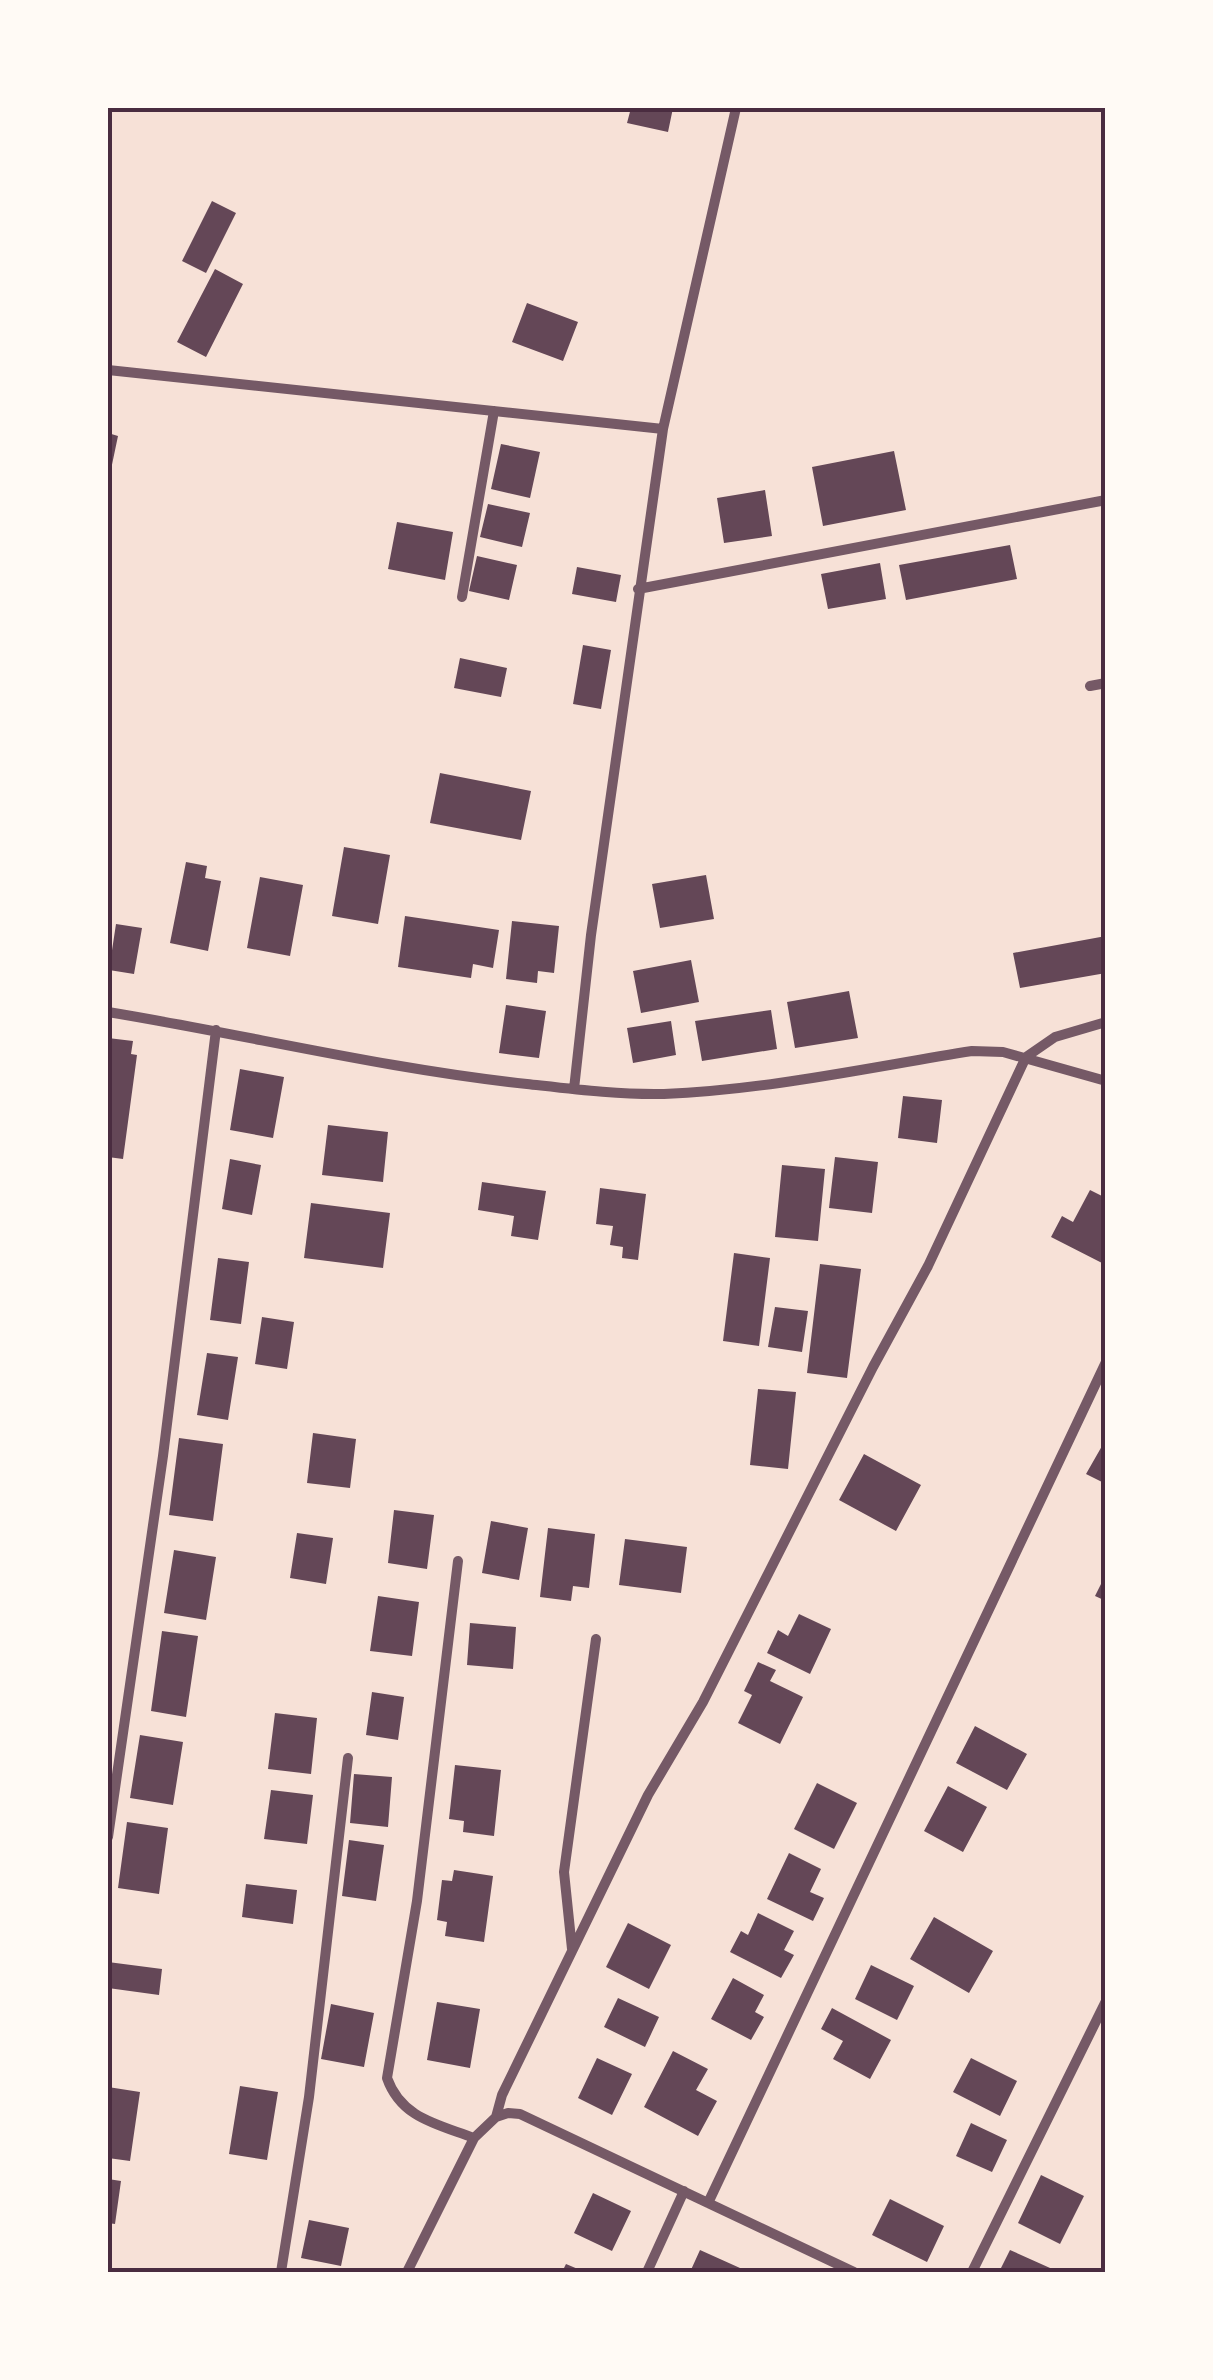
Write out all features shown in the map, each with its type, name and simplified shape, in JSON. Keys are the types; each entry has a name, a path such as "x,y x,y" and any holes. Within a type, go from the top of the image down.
{"street":[{"path":"574,1089 591,935 663,429 736,108"},
{"path":"108,370 663,429"},
{"path":"462,596 494,412"},
{"path":"638,589 1106,500"},
{"path":"1090,686 1106,683"},
{"path":"108,1012 435,1074 574,1089 661,1094 732,1088 972,1050 1026,1057 1106,1082"},
{"path":"407,2272 474,2138 496,2116 502,2095 648,1796 703,1702 873,1366 928,1266 1026,1057 1055,1037 1106,1022"},
{"path":"108,1837 164,1456 216,1030"},
{"path":"708,2204 1106,1362"},
{"path":"458,1561 417,1901 387,2078 394,2097 412,2115 474,2138"},
{"path":"572,1950 564,1872 596,1639"},
{"path":"281,2272 308,2096 348,1758"},
{"path":"972,2272 1106,2001"},
{"path":"496,2116 520,2114 854,2272"},
{"path":"646,2272 684,2191"}],"building":[{"path":"631,108 673,108 668,132 627,123"},
{"path":"212,201 236,213 206,273 182,261"},
{"path":"215,269 243,284 206,357 177,342"},
{"path":"527,303 578,322 563,361 512,342"},
{"path":"108,433 118,436 109,479 108,479"},
{"path":"501,444 540,452 530,498 491,489"},
{"path":"894,451 906,510 823,526 812,467"},
{"path":"765,490 772,536 724,543 717,498"},
{"path":"488,504 530,513 522,547 480,537"},
{"path":"397,522 453,532 445,580 388,569"},
{"path":"1010,545 1017,579 906,600 899,565"},
{"path":"477,556 517,565 509,600 469,591"},
{"path":"880,563 886,599 828,609 821,574"},
{"path":"577,567 621,575 616,602 572,594"},
{"path":"583,645 611,650 601,709 573,704"},
{"path":"460,658 507,668 501,697 454,688"},
{"path":"440,773 531,791 521,840 430,823"},
{"path":"344,847 390,855 378,924 332,916"},
{"path":"186,862 207,866 205,878 221,881 208,951 170,943"},
{"path":"706,875 714,919 660,928 652,884"},
{"path":"260,877 303,885 290,956 247,948"},
{"path":"405,916 499,930 493,968 473,964 471,978 398,967"},
{"path":"512,921 559,926 554,973 538,971 537,983 506,979"},
{"path":"116,924 142,928 134,974 109,970"},
{"path":"1106,936 1106,973 1020,988 1013,953"},
{"path":"691,960 699,1002 641,1013 633,971"},
{"path":"849,991 858,1038 795,1048 787,1002"},
{"path":"506,1005 546,1011 539,1058 499,1053"},
{"path":"771,1010 777,1049 702,1061 695,1021"},
{"path":"671,1021 676,1055 633,1063 627,1028"},
{"path":"108,1038 133,1041 131,1054 137,1055 123,1159 108,1157"},
{"path":"240,1069 284,1077 273,1138 230,1130"},
{"path":"903,1096 942,1100 937,1143 898,1138"},
{"path":"328,1125 388,1132 383,1182 322,1175"},
{"path":"835,1157 878,1162 872,1213 829,1208"},
{"path":"230,1159 261,1165 252,1215 222,1209"},
{"path":"782,1165 825,1169 818,1241 775,1237"},
{"path":"482,1182 546,1191 538,1240 511,1236 514,1216 478,1210"},
{"path":"600,1188 646,1194 638,1260 622,1258 623,1247 610,1245 613,1226 596,1224"},
{"path":"1090,1190 1106,1198 1106,1256 1102,1263 1051,1237 1062,1216 1073,1222"},
{"path":"311,1203 390,1213 383,1268 304,1258"},
{"path":"734,1253 770,1258 759,1346 723,1341"},
{"path":"218,1258 249,1262 241,1324 210,1320"},
{"path":"820,1264 861,1269 847,1378 807,1373"},
{"path":"775,1307 808,1311 802,1352 768,1347"},
{"path":"262,1317 294,1322 287,1369 255,1364"},
{"path":"207,1353 238,1357 228,1420 197,1415"},
{"path":"758,1389 796,1392 788,1469 750,1465"},
{"path":"313,1433 356,1439 350,1488 307,1483"},
{"path":"179,1438 223,1444 213,1521 169,1515"},
{"path":"1106,1439 1106,1484 1086,1474"},
{"path":"864,1454 921,1485 896,1531 839,1500"},
{"path":"394,1510 434,1515 427,1569 388,1563"},
{"path":"491,1521 528,1528 519,1580 482,1573"},
{"path":"548,1528 595,1534 589,1588 573,1586 571,1601 540,1597"},
{"path":"297,1533 333,1538 326,1584 290,1578"},
{"path":"625,1539 687,1547 681,1593 619,1585"},
{"path":"174,1550 216,1557 206,1620 164,1613"},
{"path":"1106,1574 1106,1601 1095,1596"},
{"path":"378,1596 419,1602 412,1656 370,1651"},
{"path":"799,1614 831,1629 810,1674 767,1653 778,1630 788,1636"},
{"path":"470,1623 516,1627 513,1669 467,1665"},
{"path":"162,1631 198,1636 186,1717 151,1711"},
{"path":"758,1662 776,1670 770,1681 803,1697 780,1744 738,1723 752,1695 744,1691"},
{"path":"372,1692 404,1697 398,1740 366,1735"},
{"path":"275,1713 317,1718 311,1774 268,1769"},
{"path":"975,1726 1027,1754 1007,1790 956,1763"},
{"path":"140,1735 183,1742 173,1805 130,1798"},
{"path":"455,1765 501,1770 494,1836 463,1832 464,1821 449,1819"},
{"path":"354,1774 392,1777 388,1827 350,1823"},
{"path":"817,1783 857,1803 834,1849 794,1829"},
{"path":"948,1786 987,1807 963,1852 924,1831"},
{"path":"271,1790 313,1795 307,1844 264,1839"},
{"path":"127,1822 168,1828 159,1894 118,1888"},
{"path":"349,1840 384,1845 376,1901 342,1896"},
{"path":"789,1853 821,1869 810,1892 824,1898 813,1921 767,1899"},
{"path":"454,1870 493,1876 484,1942 445,1936 447,1922 437,1920 442,1880 452,1881"},
{"path":"246,1884 297,1890 293,1924 242,1917"},
{"path":"758,1913 794,1931 784,1950 794,1955 781,1978 730,1952 741,1931 748,1935"},
{"path":"934,1917 993,1951 969,1993 910,1959"},
{"path":"628,1923 671,1945 649,1989 606,1967"},
{"path":"108,1962 162,1969 159,1995 108,1988"},
{"path":"871,1965 914,1986 897,2020 855,1999"},
{"path":"733,1978 764,1995 755,2012 764,2017 751,2040 711,2019"},
{"path":"618,1998 659,2017 645,2047 604,2027"},
{"path":"437,2002 480,2009 470,2068 427,2060"},
{"path":"331,2004 374,2013 364,2067 321,2059"},
{"path":"832,2008 891,2040 870,2079 833,2059 843,2041 821,2029"},
{"path":"673,2051 708,2069 696,2090 717,2101 698,2136 644,2107"},
{"path":"597,2058 632,2074 612,2115 578,2098"},
{"path":"971,2058 1017,2081 1000,2116 953,2092"},
{"path":"240,2086 278,2092 267,2160 229,2154"},
{"path":"108,2087 140,2092 130,2161 108,2158"},
{"path":"971,2123 1007,2140 992,2172 956,2156"},
{"path":"1041,2175 1084,2196 1060,2244 1018,2223"},
{"path":"108,2179 121,2181 115,2224 108,2223"},
{"path":"593,2193 631,2211 612,2251 574,2233"},
{"path":"890,2199 944,2226 927,2262 872,2235"},
{"path":"309,2220 349,2228 341,2266 301,2258"},
{"path":"700,2250 740,2268 738,2272 690,2272"},
{"path":"1010,2250 1059,2272 999,2272"},
{"path":"566,2264 585,2272 562,2272"}]}
